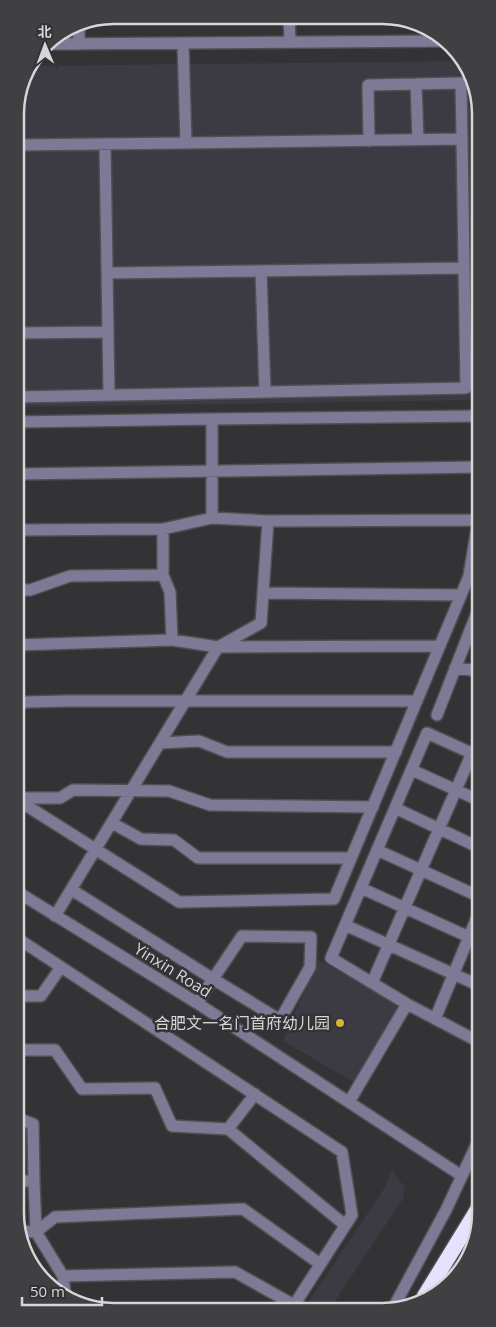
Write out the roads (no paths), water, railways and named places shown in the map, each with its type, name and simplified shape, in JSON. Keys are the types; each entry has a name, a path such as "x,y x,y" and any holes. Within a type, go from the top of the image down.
{"highway":[{"path":"428,1290 472,1219"}],"street":[{"path":"289,24 290,42"},
{"path":"79,31 80,44"},
{"path":"57,44 435,41"},
{"path":"183,43 186,143"},
{"path":"24,396 466,388 461,83 368,85 369,141"},
{"path":"416,84 418,140"},
{"path":"24,145 462,139"},
{"path":"105,144 109,395"},
{"path":"107,273 464,268"},
{"path":"261,271 265,392"},
{"path":"24,333 108,332"},
{"path":"24,422 472,416"},
{"path":"212,419 212,518"},
{"path":"24,474 472,467"},
{"path":"24,530 163,529 212,518 268,521 472,515"},
{"path":"55,916 218,647 261,623 268,521"},
{"path":"163,529 163,575 170,592 172,640"},
{"path":"24,804 179,902 334,899 469,576 472,558"},
{"path":"24,590 30,590 70,576 163,575"},
{"path":"263,593 461,595"},
{"path":"437,715 472,626"},
{"path":"24,645 172,640 218,647 440,646"},
{"path":"456,668 472,670"},
{"path":"24,703 186,700 417,701"},
{"path":"472,753 428,733 331,958 407,1004 472,1039"},
{"path":"160,743 199,740 227,752 396,752"},
{"path":"372,983 456,790 472,762"},
{"path":"412,770 472,797"},
{"path":"24,799 60,798 73,790 132,790 169,791 210,805 373,807"},
{"path":"395,808 472,844"},
{"path":"112,823 141,839 174,840 198,858 351,858"},
{"path":"378,850 472,893"},
{"path":"361,888 472,938"},
{"path":"72,890 213,979 280,1020 310,967 311,937 242,936 213,979 197,1003"},
{"name":"Yinxin Road","path":"24,896 197,1003 462,1176"},
{"path":"345,925 472,982"},
{"path":"435,1019 472,930"},
{"path":"24,943 342,1152 352,1215 295,1303"},
{"path":"24,996 41,996 61,967"},
{"path":"349,1102 407,1004"},
{"path":"24,1050 55,1050 82,1089 155,1088 172,1126 228,1129 345,1225"},
{"path":"228,1129 255,1094"},
{"path":"24,1121 33,1124 36,1232 63,1276 64,1288"},
{"path":"396,1302 472,1154"},
{"path":"24,1181 34,1181"},
{"path":"25,1231 36,1232 55,1217 243,1209 320,1264"},
{"path":"63,1276 234,1272 284,1303"}],"place":[{"name":"合肥文一名门首府幼儿园","path":"340,1023"}]}
